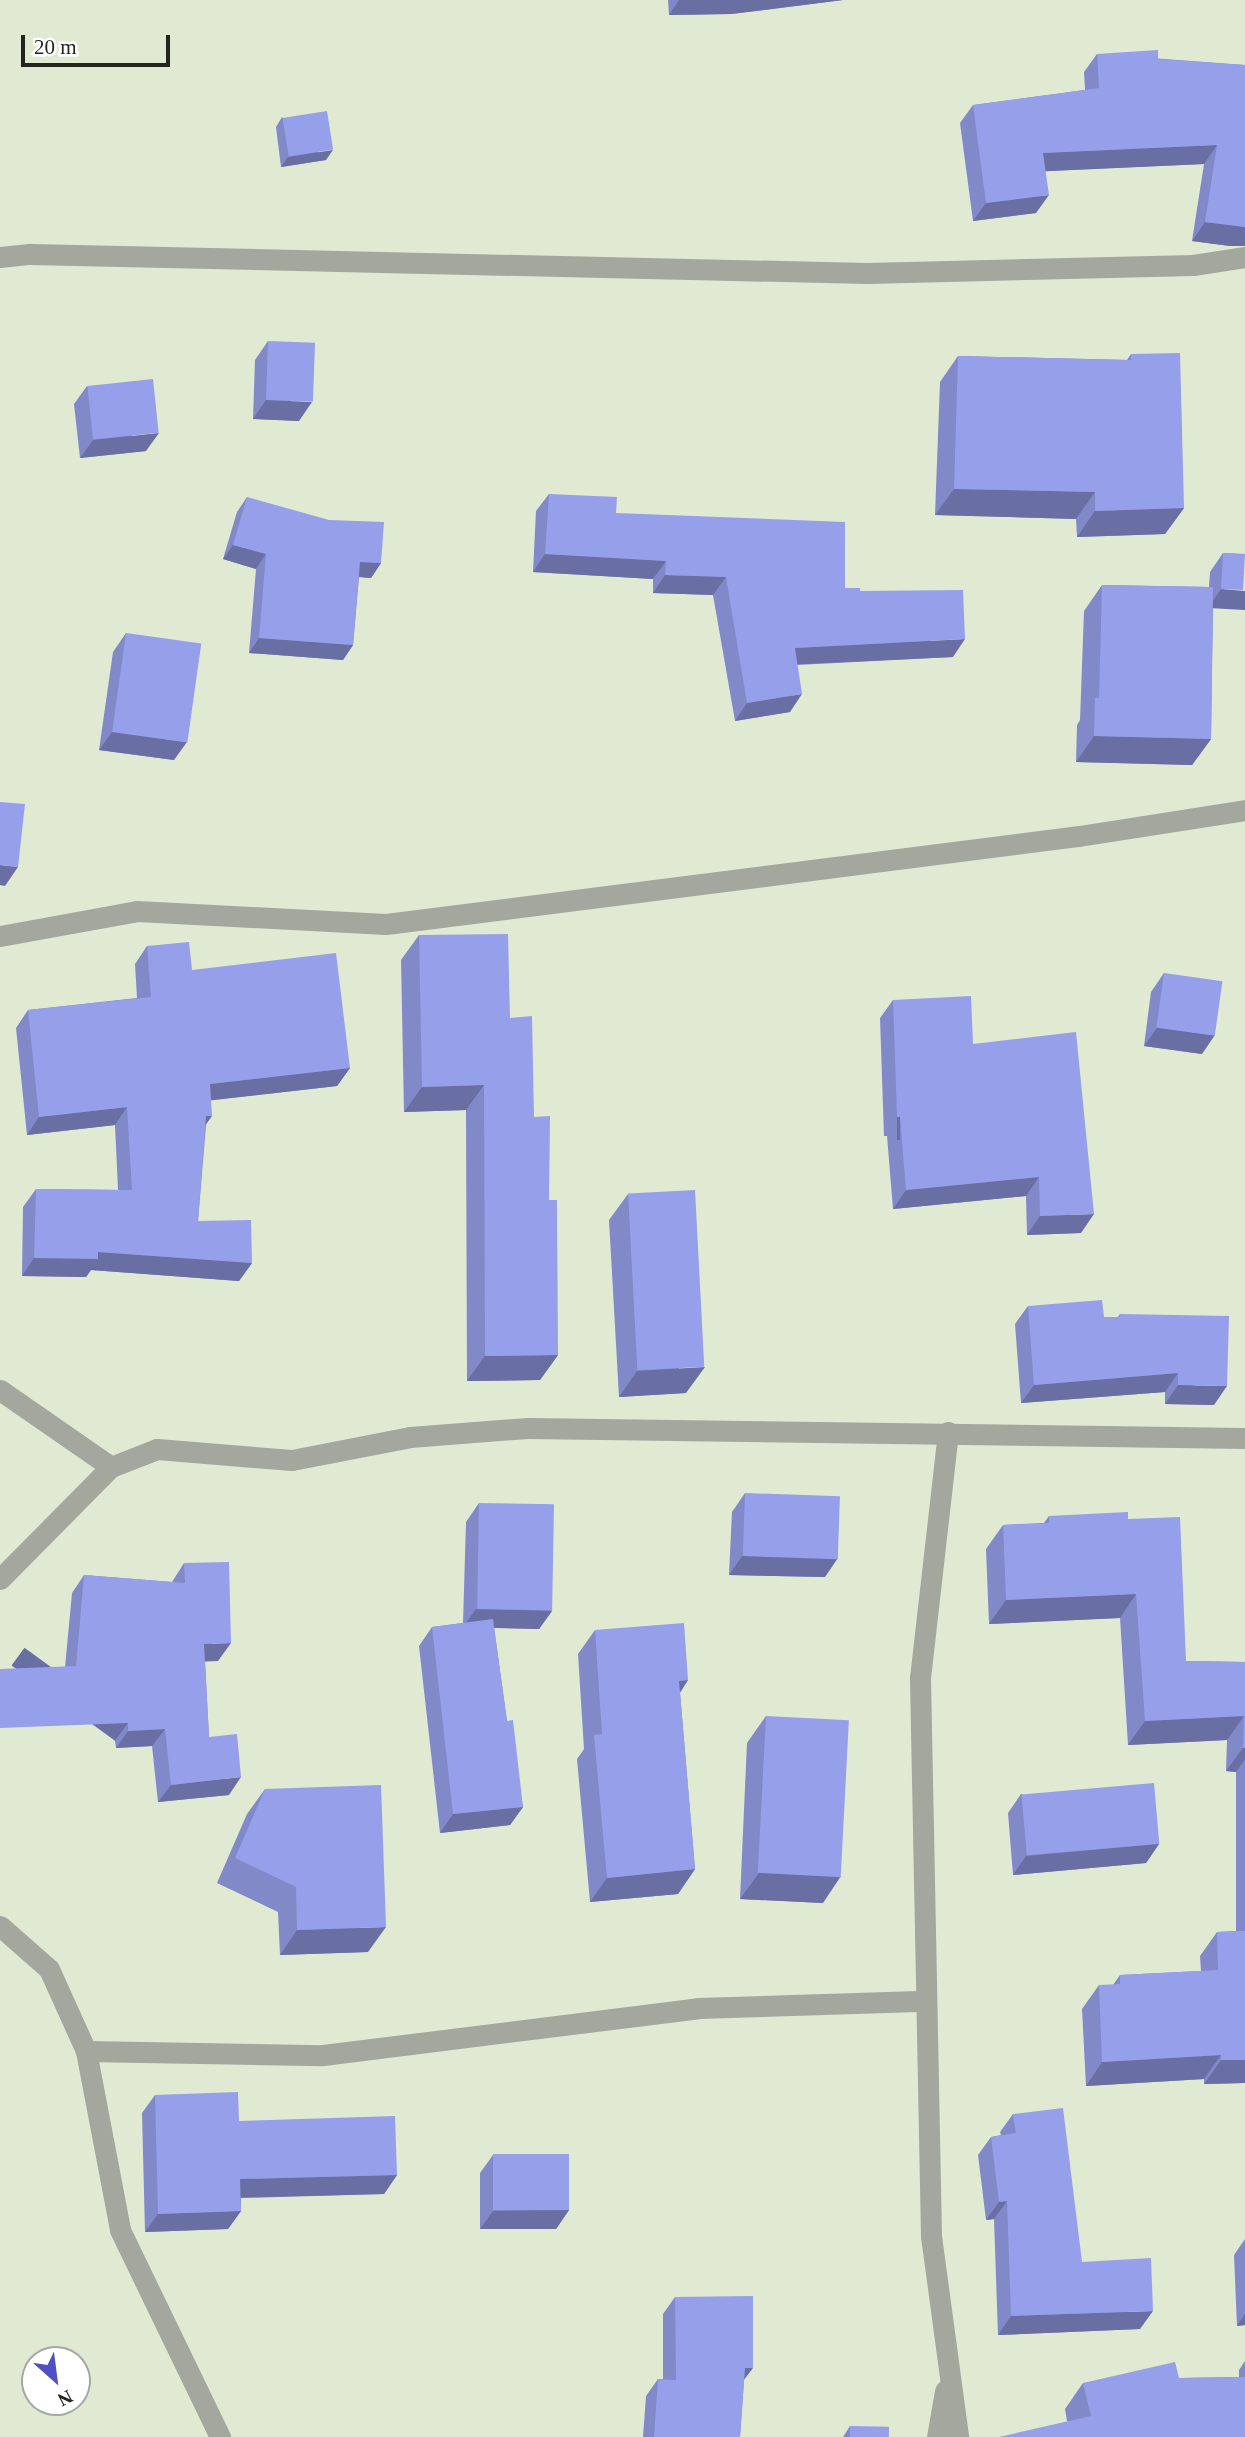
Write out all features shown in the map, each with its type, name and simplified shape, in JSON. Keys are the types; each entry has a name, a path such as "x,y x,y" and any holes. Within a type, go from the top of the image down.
{"street":[{"path":"0,257 30,254 867,273 1193,265 1245,257"},
{"path":"0,936 137,911 386,923 1079,836 1245,810"},
{"path":"0,1390 111,1467"},
{"path":"0,1579 111,1467 157,1448 292,1460 410,1437 528,1428 1245,1438"},
{"path":"948,1432 920,1678 931,2235 958,2437"},
{"path":"0,1926 49,1969 86,2051 120,2230 220,2437"},
{"path":"86,2051 323,2054 698,2008 926,2001"},
{"path":"937,2437 949,2372"}],"building":[{"path":"1158,50 1158,59 1245,65 1245,227 1205,222 1217,145 1043,153 1049,195 986,203 973,105 1099,88 1097,54"},
{"path":"327,111 333,150 289,157 283,118"},
{"path":"268,341 315,343 313,402 266,400"},
{"path":"1180,353 1184,508 1095,511 1095,492 954,489 958,356 1131,360 1131,354"},
{"path":"153,379 159,433 93,440 87,386"},
{"path":"549,494 617,497 616,513 845,522 845,588 860,588 860,591 963,590 965,639 795,648 802,694 747,703 726,577 665,575 666,561 545,554"},
{"path":"247,497 329,520 384,522 381,563 360,562 353,645 259,638 266,554 233,545"},
{"path":"1223,553 1245,554 1243,590 1221,589"},
{"path":"1102,585 1213,587 1211,739 1094,736 1095,698 1099,698"},
{"path":"126,633 201,644 187,743 112,732"},
{"path":"0,802 25,804 18,867 0,865"},
{"path":"508,934 510,1018 532,1016 534,1117 550,1116 549,1200 557,1200 558,1355 485,1356 484,1085 422,1087 419,935"},
{"path":"189,942 192,970 336,953 350,1068 210,1084 212,1116 206,1116 198,1221 251,1220 252,1263 98,1252 98,1259 34,1258 36,1189 132,1190 127,1107 39,1117 28,1010 151,997 147,946"},
{"path":"1164,973 1222,981 1215,1036 1156,1027"},
{"path":"971,996 973,1044 1076,1032 1094,1214 1040,1216 1039,1177 906,1190 900,1117 897,1117 893,1000"},
{"path":"695,1190 704,1367 637,1370 628,1194"},
{"path":"1102,1300 1104,1317 1120,1317 1120,1314 1229,1316 1227,1386 1178,1385 1178,1373 1034,1385 1028,1306"},
{"path":"745,1493 840,1496 838,1559 743,1556"},
{"path":"479,1503 554,1504 552,1610 477,1609"},
{"path":"1128,1512 1128,1519 1180,1517 1186,1661 1245,1662 1245,1748 1244,1716 1145,1721 1136,1594 1006,1600 1003,1525 1049,1523 1049,1516"},
{"path":"229,1562 231,1643 204,1644 209,1737 237,1734 241,1777 171,1785 165,1729 128,1731 128,1723 0,1728 0,1669 76,1666 84,1575 185,1583 184,1563"},
{"path":"493,1619 507,1721 513,1720 523,1807 453,1814 432,1627"},
{"path":"684,1623 688,1680 679,1681 695,1869 607,1878 594,1735 602,1734 595,1630"},
{"path":"766,1716 849,1720 841,1877 758,1873"},
{"path":"1154,1783 1159,1844 1027,1855 1022,1795"},
{"path":"381,1785 386,1927 297,1930 296,1887 235,1858 265,1789"},
{"path":"1245,1931 1245,2060 1221,2060 1221,2055 1102,2062 1099,1985 1120,1984 1120,1975 1218,1970 1217,1932"},
{"path":"238,2092 239,2121 395,2116 397,2175 240,2179 241,2211 158,2214 155,2095"},
{"path":"1063,2108 1082,2262 1151,2258 1153,2311 1011,2316 1007,2201 999,2202 991,2137 1016,2133 1013,2114"},
{"path":"493,2154 569,2154 569,2210 493,2210"},
{"path":"753,2296 753,2368 745,2368 740,2437 654,2437 658,2379 676,2380 675,2297"},
{"path":"1175,2362 1179,2378 1245,2377 1245,2437 999,2437 1091,2416 1083,2383"},
{"path":"850,2426 889,2427 889,2437 850,2437"}]}
